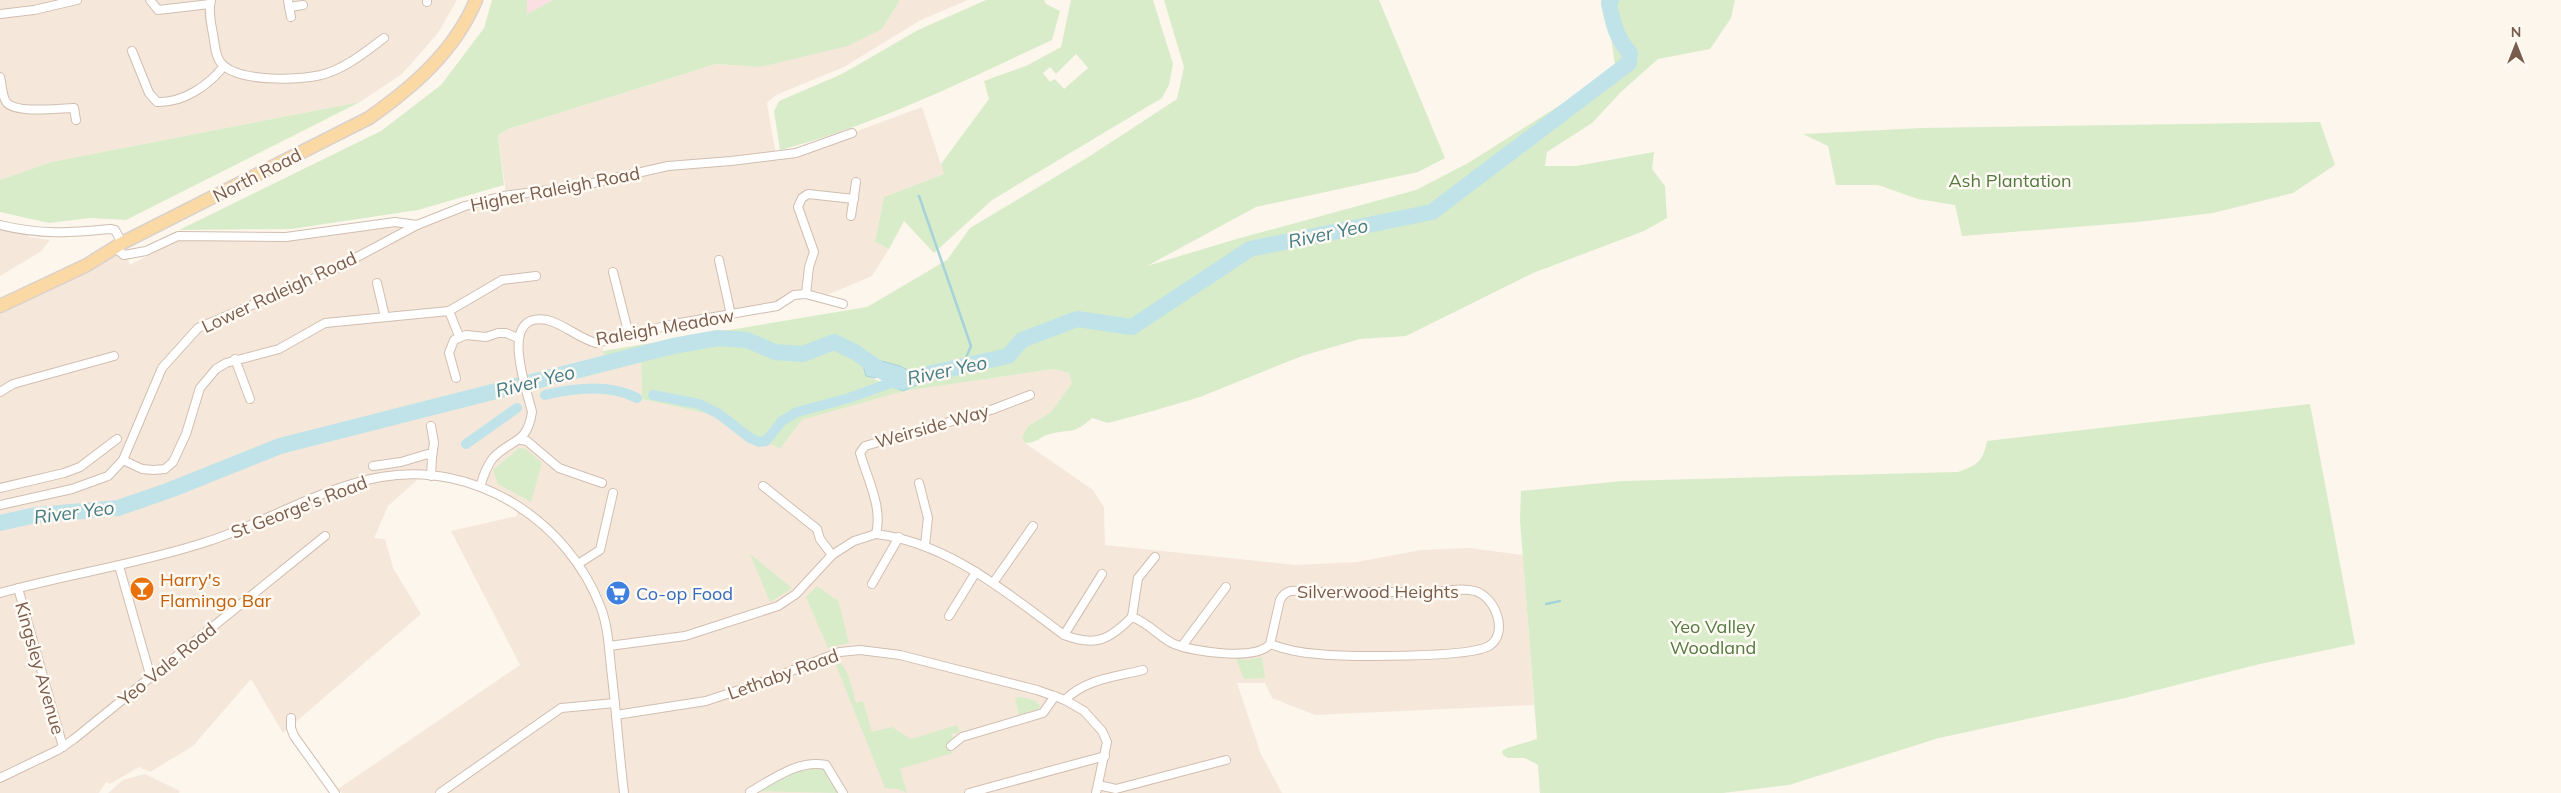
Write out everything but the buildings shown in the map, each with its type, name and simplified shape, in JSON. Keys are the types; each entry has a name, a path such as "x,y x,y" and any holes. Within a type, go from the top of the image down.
{"main road":[{"name":"North Road","path":"0,306 87,265 118,246 369,118 432,68 466,24 476,0"}],"street":[{"path":"0,14 34,10 77,0"},
{"path":"150,0 158,10 210,2 217,57 224,66 248,77 272,78 322,75 349,63 384,38"},
{"path":"291,17 289,3 303,5"},
{"path":"132,51 149,93 157,102 171,102 194,91 213,80 224,66"},
{"path":"0,76 5,99 10,105 31,109 74,108 76,120"},
{"name":"Higher Raleigh Road","path":"0,225 24,231 58,234 113,229 118,246 124,255 134,255 178,236 286,237 395,222 417,225 465,206 503,196 580,186 668,166 796,153 852,133"},
{"path":"851,216 856,182"},
{"path":"843,304 806,294 809,267 814,252 798,207 802,198 808,194 854,199"},
{"name":"Lower Raleigh Road","path":"123,460 162,368 198,328 331,271 417,225"},
{"path":"719,260 732,314"},
{"path":"613,272 629,335"},
{"path":"0,505 92,483 108,476 123,460 142,469 154,470 165,468 173,462 186,434 200,388 216,369 235,359 279,349 325,323 449,311 502,280 536,276"},
{"path":"724,278 733,276"},
{"path":"376,283 385,317"},
{"path":"617,287 626,285"},
{"name":"Raleigh Meadow","path":"518,338 523,328 530,322 544,320 556,323 583,339 596,343 679,323 777,306 794,295 806,294"},
{"path":"449,311 459,336"},
{"path":"456,378 450,359 450,347 459,336 486,337 506,333 518,338 518,354 532,412 527,430 521,440 504,449 492,460 480,487"},
{"path":"0,392 13,384 114,356"},
{"path":"235,359 250,400"},
{"name":"Weirside Way","path":"876,534 878,526 875,500 860,453 865,446 991,410 1030,395"},
{"path":"431,476 434,443 432,426"},
{"path":"0,488 80,467 118,439"},
{"path":"521,440 528,441 559,468 602,483"},
{"path":"374,466 400,462 424,454 432,457"},
{"name":"St George's Road","path":"0,593 68,575 119,566 208,542 362,482 394,476 431,476 480,487 526,511 561,541 578,564 602,610 609,646 624,793"},
{"path":"919,483 928,518 924,546"},
{"path":"763,486 818,528 820,539 832,555"},
{"path":"578,564 600,550 613,493"},
{"path":"993,583 1033,526"},
{"path":"609,646 685,636 778,606 796,594 832,555 854,541 876,534 899,537 924,546 976,572 1064,635 1079,641 1099,641 1114,635 1132,617 1138,578 1155,557"},
{"name":"Yeo Vale Road","path":"0,778 63,747 325,536"},
{"path":"872,584 899,537"},
{"path":"119,566 151,678"},
{"path":"949,616 976,572"},
{"path":"1064,635 1102,574"},
{"path":"1182,646 1226,586"},
{"name":"Kingsley Avenue","path":"18,588 63,747"},
{"name":"Silverwood Heights","path":"1458,589 1476,591 1488,600 1498,620 1499,631 1494,643 1482,650 1472,652 1416,655 1319,654 1288,650 1270,644 1280,600 1283,594 1290,590 1310,592 1438,592 1458,589"},
{"path":"1132,617 1144,621 1172,643 1182,646 1219,653 1250,654 1260,652 1270,644"},
{"name":"Lethaby Road","path":"616,715 706,700 847,651 874,651 900,655 1065,700 1084,711 1102,731 1106,742 1105,756"},
{"path":"1065,700 1076,689 1086,684 1143,670"},
{"path":"951,746 962,737 1043,713 1047,710 1055,696"},
{"path":"440,793 561,708 615,703"},
{"path":"291,718 291,728 294,736 335,793"},
{"path":"968,793 1105,756 1097,789 1116,789 1226,760"},
{"path":"750,792 793,768 812,762 826,765 843,793"}],"shaded area":[{"path":"0,0 457,0 438,33 402,74 360,102 51,162 0,180"},
{"path":"523,0 553,0 527,14"},
{"path":"900,0 968,0 919,21 844,67 776,95 767,103 777,161 922,107 944,174 884,197 875,242 889,249 872,276 832,293 600,337 607,366 641,360 642,399 714,415 780,449 802,420 903,391 1054,369 1069,373 1072,383 1051,412 1028,426 1022,437 1025,443 1093,490 1104,507 1105,545 1296,565 1357,562 1421,550 1469,548 1523,555 1534,705 1315,715 1272,698 1265,683 1237,683 1261,754 1282,793 342,793 338,789 520,665 451,531 517,516 518,504 508,497 425,473 388,506 374,538 385,539 393,568 421,614 283,733 251,679 193,746 150,772 139,767 110,784 106,782 99,793 0,793 0,304 122,243 130,265 177,240 269,241 394,226 417,230 459,212 507,200 498,135 508,129 716,64 760,67 882,29"},
{"path":"0,225 24,231 29,237 50,240 40,252 0,276"},
{"path":"145,774 180,791 179,793 108,793 123,780"}],"green space":[{"path":"492,0 527,0 527,14 553,0 900,0 882,29 848,46 760,67 716,64 508,129 498,135 504,185 418,210 291,229 179,230 381,131 441,85 484,28"},
{"path":"986,0 1044,0 1046,4 1060,11 1052,40 885,115 815,140 780,150 774,111 779,101 842,74 918,30"},
{"path":"1071,0 1153,0 1173,64 1169,85 1162,98 992,200 934,253 904,221 889,249 875,242 884,197 944,174 941,164 989,99 984,81 1026,66 1061,47","holes":["1076,54 1088,68 1064,89 1055,79 1050,82 1043,73 1050,67 1056,74"]},
{"path":"1164,0 1379,0 1445,158 1418,172 1256,207 1147,266 1233,240 1416,190 1468,163 1581,92 1615,65 1606,0 1735,0 1731,18 1710,49 1658,59 1621,92 1592,123 1547,152 1545,166 1576,166 1654,152 1652,169 1665,186 1667,218 1644,231 1533,273 1406,336 1360,339 1302,356 1200,397 1108,423 1092,418 1086,424 1071,431 1054,433 1036,441 1025,443 1022,437 1028,426 1051,412 1072,383 1069,373 1054,369 904,391 802,420 780,449 714,415 642,399 641,360 607,366 603,351 867,307 947,260 970,228 1090,156 1177,99 1184,67","holes":["900,366 927,380 904,391 866,376"]},
{"path":"360,102 126,220 90,218 49,223 0,212 0,180 51,162"},
{"name":"Ash Plantation","path":"2320,122 2335,165 2293,193 2213,213 2138,222 1962,236 1955,205 1918,199 1878,185 1836,185 1828,146 1803,134 1921,128"},
{"name":"Yeo Valley Woodland","path":"2310,404 2355,644 2260,664 2125,698 1939,738 1789,785 1723,793 1540,793 1538,765 1525,758 1508,758 1503,755 1502,751 1507,748 1537,739 1520,520 1521,491 1623,481 1958,472 1978,462 1987,441"},
{"path":"519,448 526,449 542,463 531,502 498,484 493,470"},
{"path":"750,554 792,588 770,602"},
{"path":"817,586 835,599 838,599 849,643 828,648 806,597"},
{"path":"1262,657 1265,678 1244,679 1236,659 1248,660"},
{"path":"834,660 839,662 846,671 856,703 863,701 872,732 892,727 911,739 957,725 960,732 952,734 953,738 946,746 953,753 900,769 907,793 898,789 885,788"},
{"path":"1021,697 1036,701 1040,706 1038,709 1019,715 1015,698"},
{"path":"825,766 843,793 751,791 793,769"}],"water":[{"path":"870,358 900,366 928,380 903,391 887,384 883,375 874,378 866,376 862,362"}],"waterway":[{"name":"River Yeo","path":"0,523 36,515 118,508 170,490 280,446 673,346 718,338 747,340 775,352 803,354 834,342 855,352 896,381 1008,356 1022,340 1077,319 1132,327 1250,249 1432,212 1629,63 1630,53 1618,36 1609,3 1611,0"},
{"path":"919,196 971,346 962,367"},
{"path":"653,395 699,404 719,414 750,438 759,442 766,441 782,421 797,412 849,398 896,381"},
{"path":"545,395 580,389 604,389 637,398"},
{"path":"466,444 517,408"},
{"path":"1546,604 1560,601"}],"place":[{"name":"Harry's Flamingo Bar","path":"142,589"},
{"name":"Co-op Food","path":"618,593"}]}
